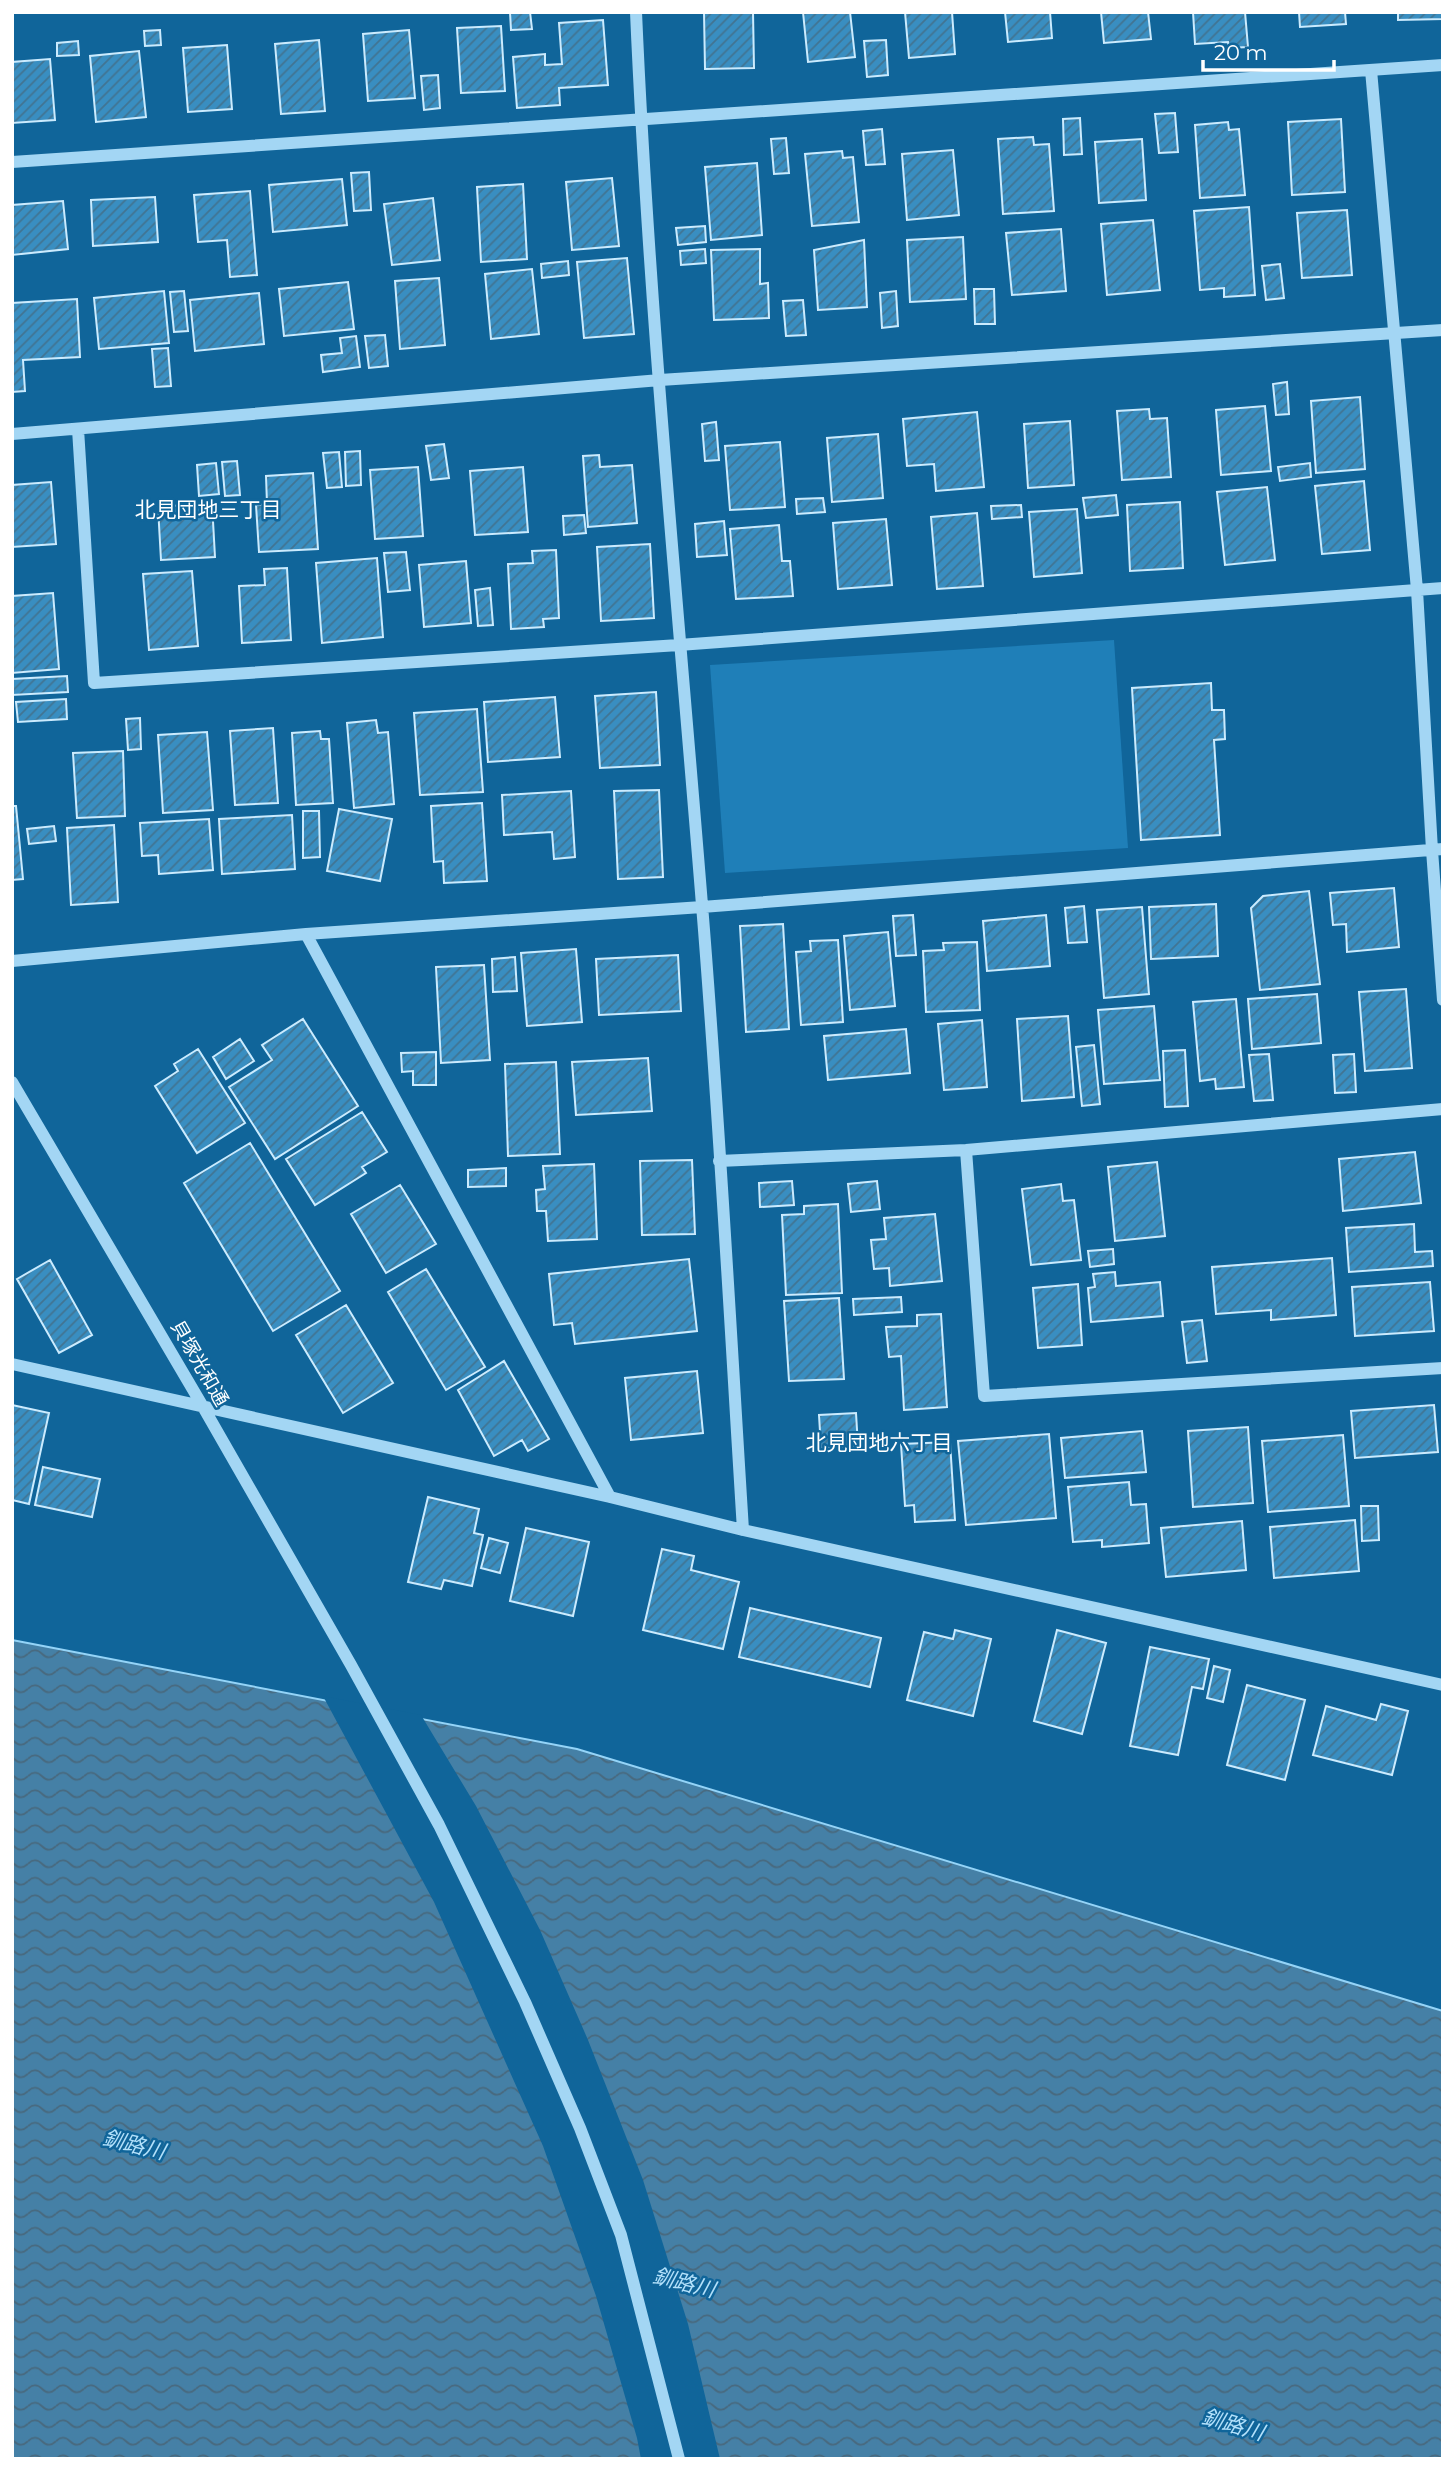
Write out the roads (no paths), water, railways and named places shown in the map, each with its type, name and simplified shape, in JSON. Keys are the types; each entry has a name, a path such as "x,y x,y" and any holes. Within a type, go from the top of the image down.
{"street":[{"path":"636,12 640,121 679,645 702,906 743,1530"},
{"path":"12,163 1443,65"},
{"path":"1371,70 1417,590 1437,849 1443,1000"},
{"path":"12,433 660,380 1443,330"},
{"path":"78,429 94,683 679,645 1443,588"},
{"path":"12,961 306,934 1437,849"},
{"path":"306,934 610,1497"},
{"name":"貝塚光和通","path":"12,1082 351,1665 439,1825 525,2002 580,2128 621,2235 679,2459"},
{"path":"719,1161 966,1150 1443,1109"},
{"path":"966,1150 984,1396 1443,1368"},
{"path":"12,1364 1443,1685"}],"water":[{"name":"釧路川","path":"12,1640 577,1749 1443,2011 1443,2459 12,2459"}],"district":[{"name":"北見団地三丁目","path":"208,510"},
{"name":"北見団地六丁目","path":"879,1443"}]}
